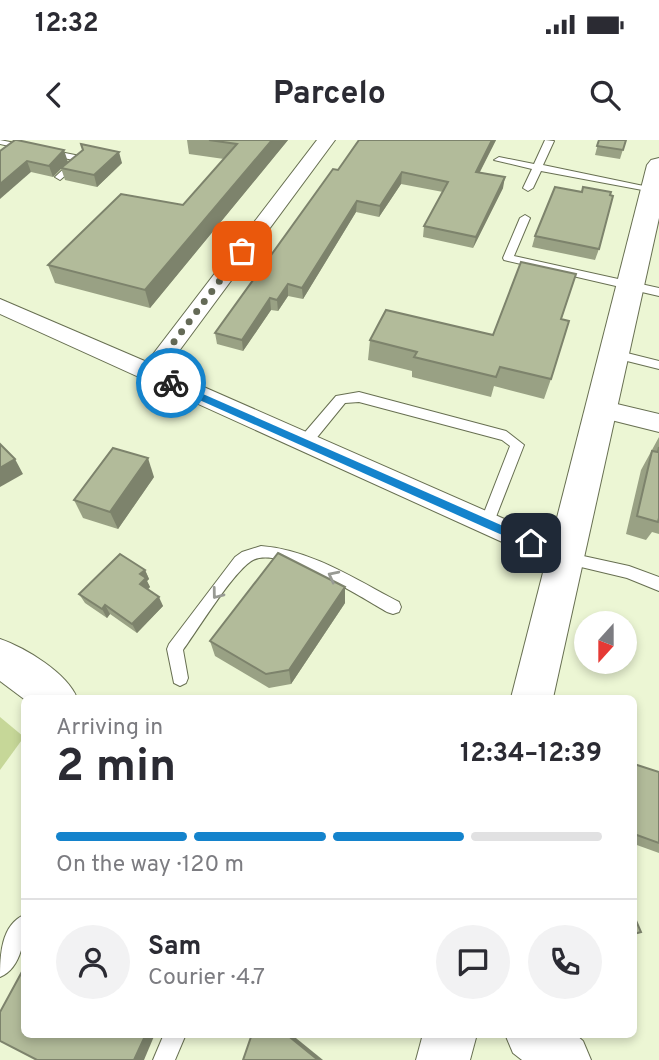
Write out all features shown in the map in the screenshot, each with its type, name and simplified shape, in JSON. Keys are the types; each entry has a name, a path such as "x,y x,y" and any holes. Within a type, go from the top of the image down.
{"street":[{"path":"150,374 326,140"},
{"path":"533,695 615,354 645,289 656,177"},
{"path":"0,306 565,558"},
{"path":"600,409 659,424"},
{"path":"0,657 52,695"},
{"path":"443,1060 449,1038"},
{"path":"537,1038 564,1060"}],"lane":[{"path":"0,141 80,159 60,177"},
{"path":"528,188 549,141"},
{"path":"499,160 537,167 656,177"},
{"path":"525,218 508,258 645,289"},
{"path":"615,354 659,365"},
{"path":"305,442 341,400 359,397 506,436 517,445 486,523"},
{"path":"180,678 175,649 245,556 266,550 296,558 393,607"},
{"path":"565,558 629,572 659,584"},
{"path":"0,967 21,930"},
{"path":"164,1060 173,1038"}],"green space":[{"path":"0,717 21,734 21,741 0,770"}],"building":[{"path":"15,140 64,150 49,166 27,161 0,184 0,151"},
{"path":"209,140 272,140 145,290 48,265 121,194 183,205 237,144"},
{"path":"359,140 492,140 476,172 505,177 476,237 424,226 448,182 402,172 380,206 357,201 302,288 288,284 277,300 270,298 242,340 215,333 333,169 338,170"},
{"path":"599,140 626,140 623,150 597,146"},
{"path":"81,144 119,152 94,175 61,168 83,150"},
{"path":"555,187 582,192 583,187 611,192 610,195 613,196 599,249 535,236"},
{"path":"521,262 576,274 561,319 569,321 551,379 500,367 496,377 414,357 417,352 370,340 386,310 493,335"},
{"path":"0,444 15,459 0,468"},
{"path":"659,447 658,522 637,516 652,451 658,452"},
{"path":"113,448 148,458 110,512 74,500"},
{"path":"278,553 345,587 289,670 266,674 210,641"},
{"path":"120,554 145,570 140,574 146,578 140,584 159,597 132,624 105,605 102,609 79,594"},
{"path":"637,765 659,772 659,843 637,835"},
{"path":"21,974 21,1038 144,1038 134,1060 37,1060 0,1041 0,1012"},
{"path":"251,1038 291,1038 318,1060 243,1060"}],"way so far":[{"path":"171,383 150,374 242,251"}],"route":[{"path":"171,383 531,543"}]}
